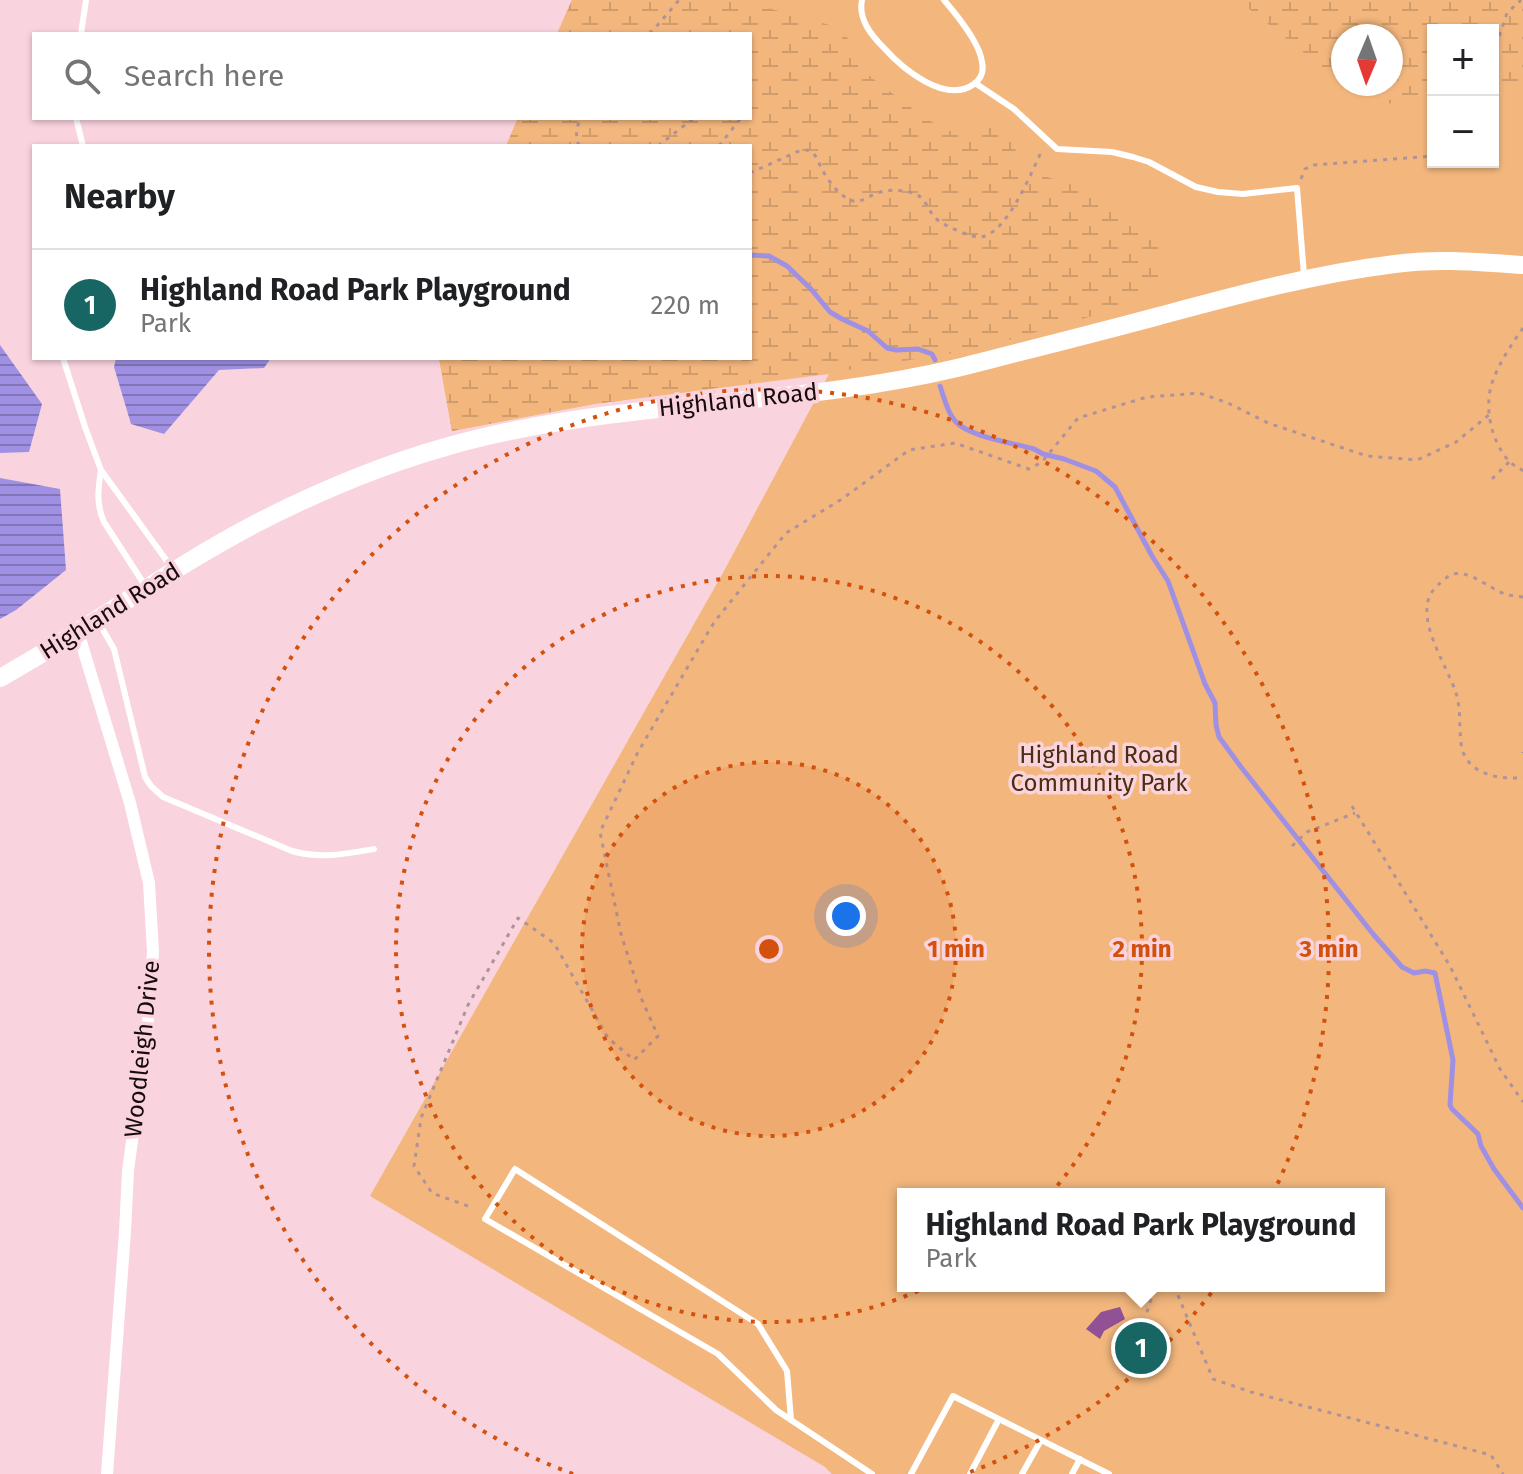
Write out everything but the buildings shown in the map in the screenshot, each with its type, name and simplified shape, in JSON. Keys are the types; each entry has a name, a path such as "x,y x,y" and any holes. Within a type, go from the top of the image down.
{"street":[{"name":"Highland Road","path":"0,678 253,525 371,472 451,445 542,424 920,376 1305,279 1398,263 1463,261 1523,265"},
{"name":"Woodleigh Drive","path":"78,632 137,829 149,883 153,952 148,1020 128,1171 107,1474"}],"lane":[{"path":"81,32 86,0"},
{"path":"862,0 863,18 875,39 894,60 932,86 964,88 975,83 981,75 981,57 960,17 944,0"},
{"path":"975,83 1014,109 1057,149 1112,152 1149,162 1196,187 1218,192 1243,194 1297,188 1305,279"},
{"path":"76,120 82,144"},
{"path":"64,360 101,470 174,571"},
{"path":"101,470 97,501 104,522 147,588"},
{"path":"97,620 114,649 145,777 163,797 307,855 335,855 374,849"},
{"path":"791,1420 787,1371 758,1324 515,1169 485,1219 718,1354 776,1410 791,1420 872,1474"},
{"path":"911,1474 953,1396 1109,1474"},
{"path":"970,1474 999,1419"},
{"path":"1022,1474 1041,1440"},
{"path":"1072,1474 1080,1459"}],"path":[{"path":"652,32 679,0"},
{"path":"1499,37 1507,13 1521,0"},
{"path":"579,144 576,129 580,120"},
{"path":"661,144 691,120"},
{"path":"721,144 739,120"},
{"path":"752,172 807,150 814,154 839,193 852,202 861,202 881,192 912,193 925,200 938,220 980,237 992,231 1015,206 1047,139"},
{"path":"1297,188 1305,169 1313,165 1427,156"},
{"path":"1523,328 1508,350 1492,384 1490,414 1498,443 1509,462 1523,471"},
{"path":"468,1206 432,1193 414,1166 421,1118 468,1005 518,918 554,943 608,1038 634,1060 658,1036 642,1000 621,934 600,832 638,752 715,621 786,533 842,499 909,450 955,443 1029,469 1042,462 1078,418 1147,397 1199,393 1268,423 1367,456 1417,460 1456,442 1490,414"},
{"path":"1492,479 1509,462"},
{"path":"1523,597 1507,595 1473,578 1453,574 1429,596 1427,618 1458,698 1461,746 1466,757 1476,769 1489,776 1523,777"},
{"path":"1352,806 1450,966 1500,1069 1523,1102"},
{"path":"1292,846 1307,832 1356,813"},
{"path":"1144,1322 1153,1292"},
{"path":"1177,1292 1213,1379 1251,1392 1491,1455 1503,1474"}],"green space":[{"name":"Highland Road Community Park","path":"572,0 1523,0 1523,1474 832,1474 370,1196 724,571 829,374 594,404 452,431 439,360 752,360 752,144 507,144 517,120 752,120 752,32 558,32"},
{"path":"572,0 739,0 844,29 859,68 926,119 960,136 988,123 1014,145 1022,169 1095,192 1160,244 1159,286 1131,305 977,349 830,373 594,404 452,431 439,360 752,360 752,144 507,144 517,120 752,120 752,32 558,32"},
{"path":"1238,0 1523,0 1523,78 1520,84 1499,87 1499,24 1427,24 1427,98 1373,106 1359,96 1403,96 1403,24 1331,24 1331,74"}],"shaded area":[{"path":"0,345 42,404 29,452 0,453"},
{"path":"116,360 270,360 264,368 219,370 164,434 131,424 114,367"},
{"path":"0,478 60,489 66,570 0,619"}],"waterway":[{"path":"752,255 769,256 787,266 830,312 868,331 887,348 918,349 932,354 935,360"},
{"path":"940,386 950,413 962,427 1096,471 1115,487 1168,581 1205,684 1215,703 1219,737 1402,967 1414,973 1435,973 1453,1060 1450,1105 1478,1134 1494,1169 1523,1208"}],"place":[{"name":"Highland Road Park Playground","path":"1141,1348"}]}
